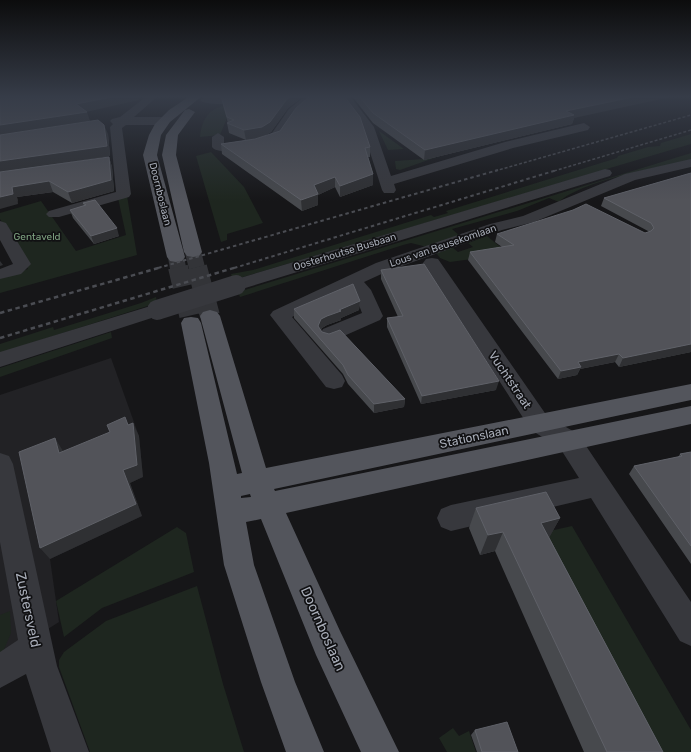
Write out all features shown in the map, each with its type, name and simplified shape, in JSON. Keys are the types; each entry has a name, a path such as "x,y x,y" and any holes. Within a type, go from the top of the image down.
{"main road":[{"name":"Doornboslaan","path":"157,131 154,136 150,155 176,257"},
{"name":"Doornboslaan","path":"174,131 169,149 170,165 193,252"},
{"name":"Doornboslaan","path":"305,752 278,682 239,565 200,320 263,493 328,643 380,752"},
{"name":"Stationslaan","path":"263,493 539,424 691,392"},
{"name":"Stationslaan","path":"263,493 569,441 691,415"},
{"path":"229,500 263,493"}],"street":[{"path":"54,214 124,194 116,131"},
{"path":"218,137 218,148 244,146 268,141 276,136 279,131"},
{"path":"369,131 388,186 442,165 510,145 567,131"},
{"name":"Oosterhoutse Busbaan","path":"0,360 236,285 691,148"},
{"path":"104,163 120,160"},
{"name":"Lous van Beusekomlaan","path":"334,381 280,315 352,281 410,257 496,227 528,219 630,177 691,163"},
{"path":"574,200 590,208"},
{"path":"0,226 22,264 20,268 14,271 0,274"},
{"name":"Vuchtstraat","path":"432,263 539,424 569,441 691,630"},
{"path":"330,334 373,316 362,290 352,281"},
{"name":"Zustersveld","path":"0,464 16,556 40,666 70,752"},
{"path":"451,518 597,485"},
{"path":"0,671 36,648"}],"shaded area":[{"path":"111,358 139,436 143,477 130,483 142,516 50,559 59,622 0,659 0,395"}],"green space":[{"path":"201,131 222,131 220,135 200,137"},
{"path":"379,131 404,149 388,150"},
{"path":"691,134 691,144 233,280 231,274 253,270 431,215 434,217 448,213 446,211 617,158 618,156 648,147 660,146 661,143"},
{"path":"211,152 244,187 263,223 227,234 227,240 221,242 196,156"},
{"path":"448,153 400,170 396,169 395,161 423,159"},
{"path":"691,153 691,160 602,181 570,194 559,202 549,198 517,211 452,229 460,236 427,247 411,243 240,297 238,292"},
{"name":"Gentaveld","path":"127,196 137,255 0,293 0,277 28,269 0,219 0,213 41,201 76,251 126,235 118,198"},
{"path":"487,236 509,254 450,262 440,258 437,254 438,251 452,247 458,252 473,247 468,243"},
{"path":"156,297 157,303 0,353 0,344 53,327 54,330"},
{"path":"111,332 112,338 0,377 0,368"},
{"path":"572,526 691,730 691,752 637,752 545,532"},
{"path":"177,527 186,533 194,572 102,608 64,637 56,601"},
{"path":"197,586 223,684 244,752 90,752 59,667 59,660 64,652 106,621"},
{"path":"10,611 11,633 0,659 0,615"},
{"path":"453,728 459,736 469,731 476,752 447,752 439,738"}],"building":[{"path":"26,131 105,131 107,146 0,161 0,135"},
{"path":"280,131 365,131 370,147 365,148 373,174 340,186 335,177 314,185 318,194 301,200 221,144 255,139"},
{"path":"398,131 505,131 425,150"},
{"path":"109,157 111,180 68,192 49,181 12,187 13,194 0,197 0,172"},
{"path":"691,173 691,344 623,358 619,354 578,362 581,367 561,371 470,252 514,245 497,234 573,210 586,204 645,233 651,231 654,228 651,223 604,198"},
{"path":"95,200 117,228 91,236 70,210 86,205 83,203"},
{"path":"424,264 499,381 422,396 387,318 403,316 381,270"},
{"path":"353,284 360,301 321,319 318,326 322,332 329,334 340,330 405,399 374,404 348,375 343,365 294,309"},
{"path":"125,417 128,425 133,423 137,465 123,470 136,504 40,548 19,452 55,438 59,453 110,432 107,425"},
{"path":"691,452 691,546 634,466 682,456 680,454"},
{"path":"546,492 560,518 541,523 663,752 607,752 503,532 488,535 476,508"},
{"path":"507,722 518,752 482,752 475,730"}],"tunnel":[{"path":"193,252 197,268"},
{"path":"176,257 178,268"},
{"path":"178,267 191,323"},
{"path":"197,267 210,316"}],"railway":[{"path":"495,171 635,131"},
{"path":"554,171 687,131"},
{"path":"158,268 498,170"},
{"path":"234,268 557,170"},
{"path":"0,313 162,267"},
{"path":"0,338 237,267"}]}
